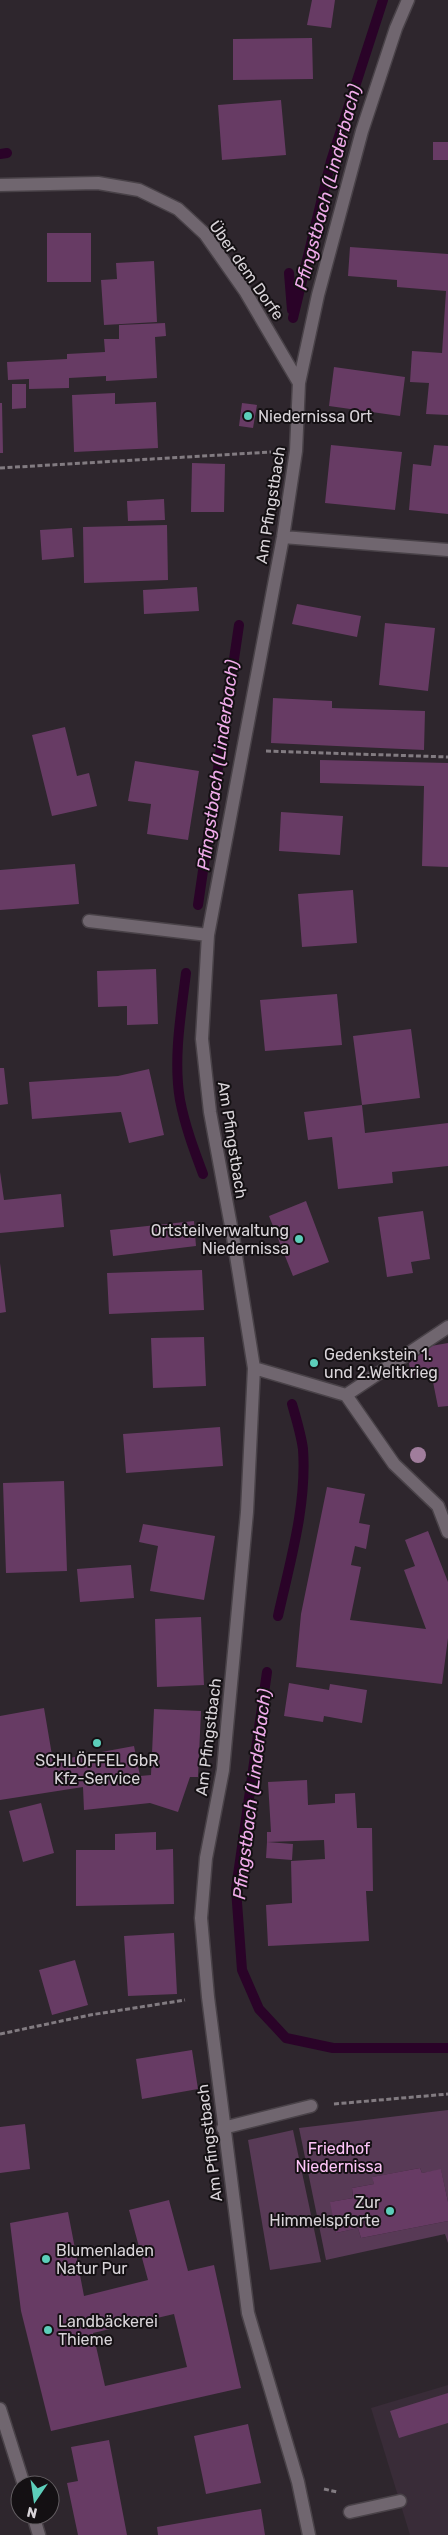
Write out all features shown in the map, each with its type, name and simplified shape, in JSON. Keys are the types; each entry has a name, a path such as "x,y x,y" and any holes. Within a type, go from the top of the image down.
{"street":[{"name":"Am Pfingstbach","path":"309,2535 298,2482 248,2312 223,2128 208,1997 202,1910 206,1858 224,1760 247,1512 254,1368 210,1112 202,1039 208,935 283,537 296,451 299,383 318,295 362,131 396,28 408,0"},
{"name":"Über dem Dorfe","path":"0,186 98,183 140,190 178,209 205,234 245,291 299,383"},
{"path":"283,537 448,550"},
{"path":"89,921 208,935"},
{"path":"346,1395 448,1327"},
{"path":"254,1368 346,1395 394,1464 438,1506 448,1532"},
{"path":"223,2128 311,2106"},
{"path":"0,2408 21,2475"},
{"path":"350,2512 400,2501"}],"path":[{"path":"0,468 296,451"},
{"path":"243,750 448,757"},
{"path":"0,2034 90,2015 208,1997"},
{"path":"311,2106 448,2094"}],"shaded area":[{"path":"448,2385 448,2535 410,2535 371,2408"}],"green space":[{"name":"Friedhof Niedernissa","path":"448,2110 448,2202 441,2170 422,2173 420,2168 373,2177 374,2184 352,2188 353,2198 331,2202 336,2233 358,2228 361,2238 448,2221 448,2243 445,2234 326,2260 299,2128"},
{"path":"293,2130 321,2262 270,2270 248,2140"}],"building":[{"path":"312,0 335,0 331,28 307,25"},
{"path":"312,38 313,79 233,80 233,39"},
{"path":"281,100 286,155 222,160 218,105"},
{"path":"433,142 448,142 448,160 433,160"},
{"path":"47,233 91,233 91,282 47,282"},
{"path":"350,247 448,254 448,415 426,414 429,383 410,382 412,351 442,353 446,291 397,287 397,280 348,276"},
{"path":"154,261 157,322 104,325 101,280 117,279 116,263"},
{"path":"165,323 166,336 155,337 157,378 106,381 106,376 69,378 69,388 29,389 29,379 8,380 7,362 67,359 67,354 105,352 104,339 119,339 119,325"},
{"path":"334,367 405,377 400,416 329,406"},
{"path":"12,384 26,384 26,408 12,409"},
{"path":"115,393 115,404 156,402 158,448 74,452 72,395"},
{"path":"0,403 2,403 3,453 0,453"},
{"name":"Niedernissa Ort","path":"242,403 257,405 253,428 239,426"},
{"path":"331,445 402,452 395,510 325,503"},
{"path":"434,445 448,446 448,514 409,510 413,464 431,466"},
{"path":"192,463 225,464 224,512 191,512"},
{"path":"164,499 165,520 128,521 127,501"},
{"path":"167,525 168,580 84,583 83,527"},
{"path":"72,528 74,557 42,560 40,530"},
{"path":"197,587 199,611 144,614 143,590"},
{"path":"297,604 361,616 357,637 292,624"},
{"path":"385,623 435,628 428,691 379,685"},
{"path":"273,698 332,701 332,708 425,711 424,750 271,743"},
{"path":"65,727 77,776 89,773 97,806 52,816 32,735"},
{"path":"320,760 448,763 448,867 422,866 424,786 320,783"},
{"path":"135,761 199,771 188,840 147,834 151,804 128,801"},
{"path":"281,812 343,816 340,855 279,851"},
{"path":"75,864 79,904 0,910 0,870"},
{"path":"353,890 357,943 302,947 298,894"},
{"path":"156,969 158,1024 127,1025 127,1006 98,1007 97,971"},
{"path":"337,994 342,1045 265,1051 260,1000"},
{"path":"411,1029 420,1098 362,1105 353,1036"},
{"path":"0,1068 4,1068 8,1104 0,1105"},
{"path":"149,1069 164,1135 129,1143 121,1112 32,1119 29,1082 118,1076"},
{"path":"362,1105 365,1133 448,1123 448,1166 392,1172 393,1183 338,1189 332,1137 308,1140 304,1112"},
{"path":"0,1172 4,1200 61,1194 64,1227 0,1233"},
{"name":"Ortsteilverwaltung Niedernissa","path":"306,1201 329,1262 293,1276 269,1216"},
{"path":"423,1211 430,1259 411,1262 413,1273 387,1277 378,1217"},
{"path":"194,1221 196,1246 113,1256 110,1230"},
{"path":"0,1263 6,1312 0,1313"},
{"path":"202,1270 204,1310 109,1314 107,1273"},
{"path":"204,1337 206,1386 153,1388 151,1338"},
{"path":"448,1343 448,1406 438,1407 431,1372 411,1376 409,1363 431,1346"},
{"path":"220,1427 223,1466 126,1473 123,1434"},
{"path":"64,1481 67,1571 6,1573 3,1483"},
{"path":"327,1487 365,1494 359,1523 370,1525 366,1549 355,1546 351,1565 361,1567 350,1620 426,1629 404,1570 415,1566 405,1540 428,1531 448,1582 448,1638 442,1684 296,1667 301,1614"},
{"path":"143,1524 215,1536 204,1600 150,1591 158,1546 139,1542"},
{"path":"131,1565 134,1598 80,1602 77,1569"},
{"path":"201,1617 204,1685 157,1687 155,1619"},
{"path":"289,1683 329,1690 330,1684 367,1690 362,1723 324,1716 323,1722 284,1716"},
{"path":"44,1708 53,1761 134,1746 140,1776 151,1775 154,1709 201,1711 198,1777 190,1777 178,1812 150,1803 84,1810 83,1787 0,1800 0,1716"},
{"path":"307,1780 308,1805 335,1803 335,1794 355,1793 357,1828 372,1828 373,1891 366,1891 369,1941 268,1946 266,1905 292,1903 291,1861 325,1859 324,1840 267,1842 267,1832 271,1832 268,1782"},
{"path":"41,1803 54,1853 23,1862 9,1811"},
{"path":"156,1832 156,1850 173,1849 174,1904 76,1906 76,1850 115,1850 115,1834"},
{"path":"267,1842 293,1844 292,1860 266,1858"},
{"path":"174,1933 177,1994 128,1996 124,1936"},
{"path":"75,1960 88,2005 52,2015 39,1970"},
{"path":"192,2050 198,2089 142,2099 136,2059"},
{"path":"25,2124 30,2169 0,2173 0,2127"},
{"name":"Zur Himmelspforte","path":"420,2168 422,2173 441,2169 448,2202 448,2221 361,2238 358,2228 336,2233 330,2202 353,2198 352,2188 374,2184 372,2177"},
{"path":"169,2200 188,2271 214,2265 241,2388 51,2431 21,2311 10,2223 68,2212 84,2296 148,2280 129,2210","holes":["174,2314 187,2367 105,2386 93,2333"]},
{"path":"448,2393 448,2423 399,2438 390,2411"},
{"path":"248,2424 261,2483 206,2494 194,2436"},
{"path":"109,2440 127,2535 78,2535 67,2483 78,2481 71,2447"},
{"path":"261,2509 265,2535 158,2535 157,2527"}],"waterway":[{"name":"Pfingstbach (Linderbach)","path":"293,318 331,161 383,0"},
{"path":"0,154 7,153"},
{"path":"289,273 292,310"},
{"name":"Pfingstbach (Linderbach)","path":"198,905 239,625"},
{"name":"Pfingstbach (Linderbach)","path":"186,973 178,1036 178,1084 184,1119 203,1174"},
{"name":"Pfingstbach (Linderbach)","path":"278,1616 300,1512 304,1470 300,1432 292,1404"},
{"name":"Pfingstbach (Linderbach)","path":"267,1672 236,1889 242,1970 259,2009 286,2038 333,2048 448,2048"}],"place":[{"name":"Niedernissa Ort","path":"248,416"},
{"name":"Ortsteilverwaltung Niedernissa","path":"299,1239"},
{"name":"Gedenkstein 1. und 2.Weltkrieg","path":"314,1363"},
{"name":"SCHLÖFFEL GbR Kfz-Service","path":"97,1743"},
{"name":"Zur Himmelspforte","path":"390,2211"},
{"name":"Blumenladen Natur Pur","path":"46,2259"},
{"name":"Landbäckerei Thieme","path":"48,2330"}]}
